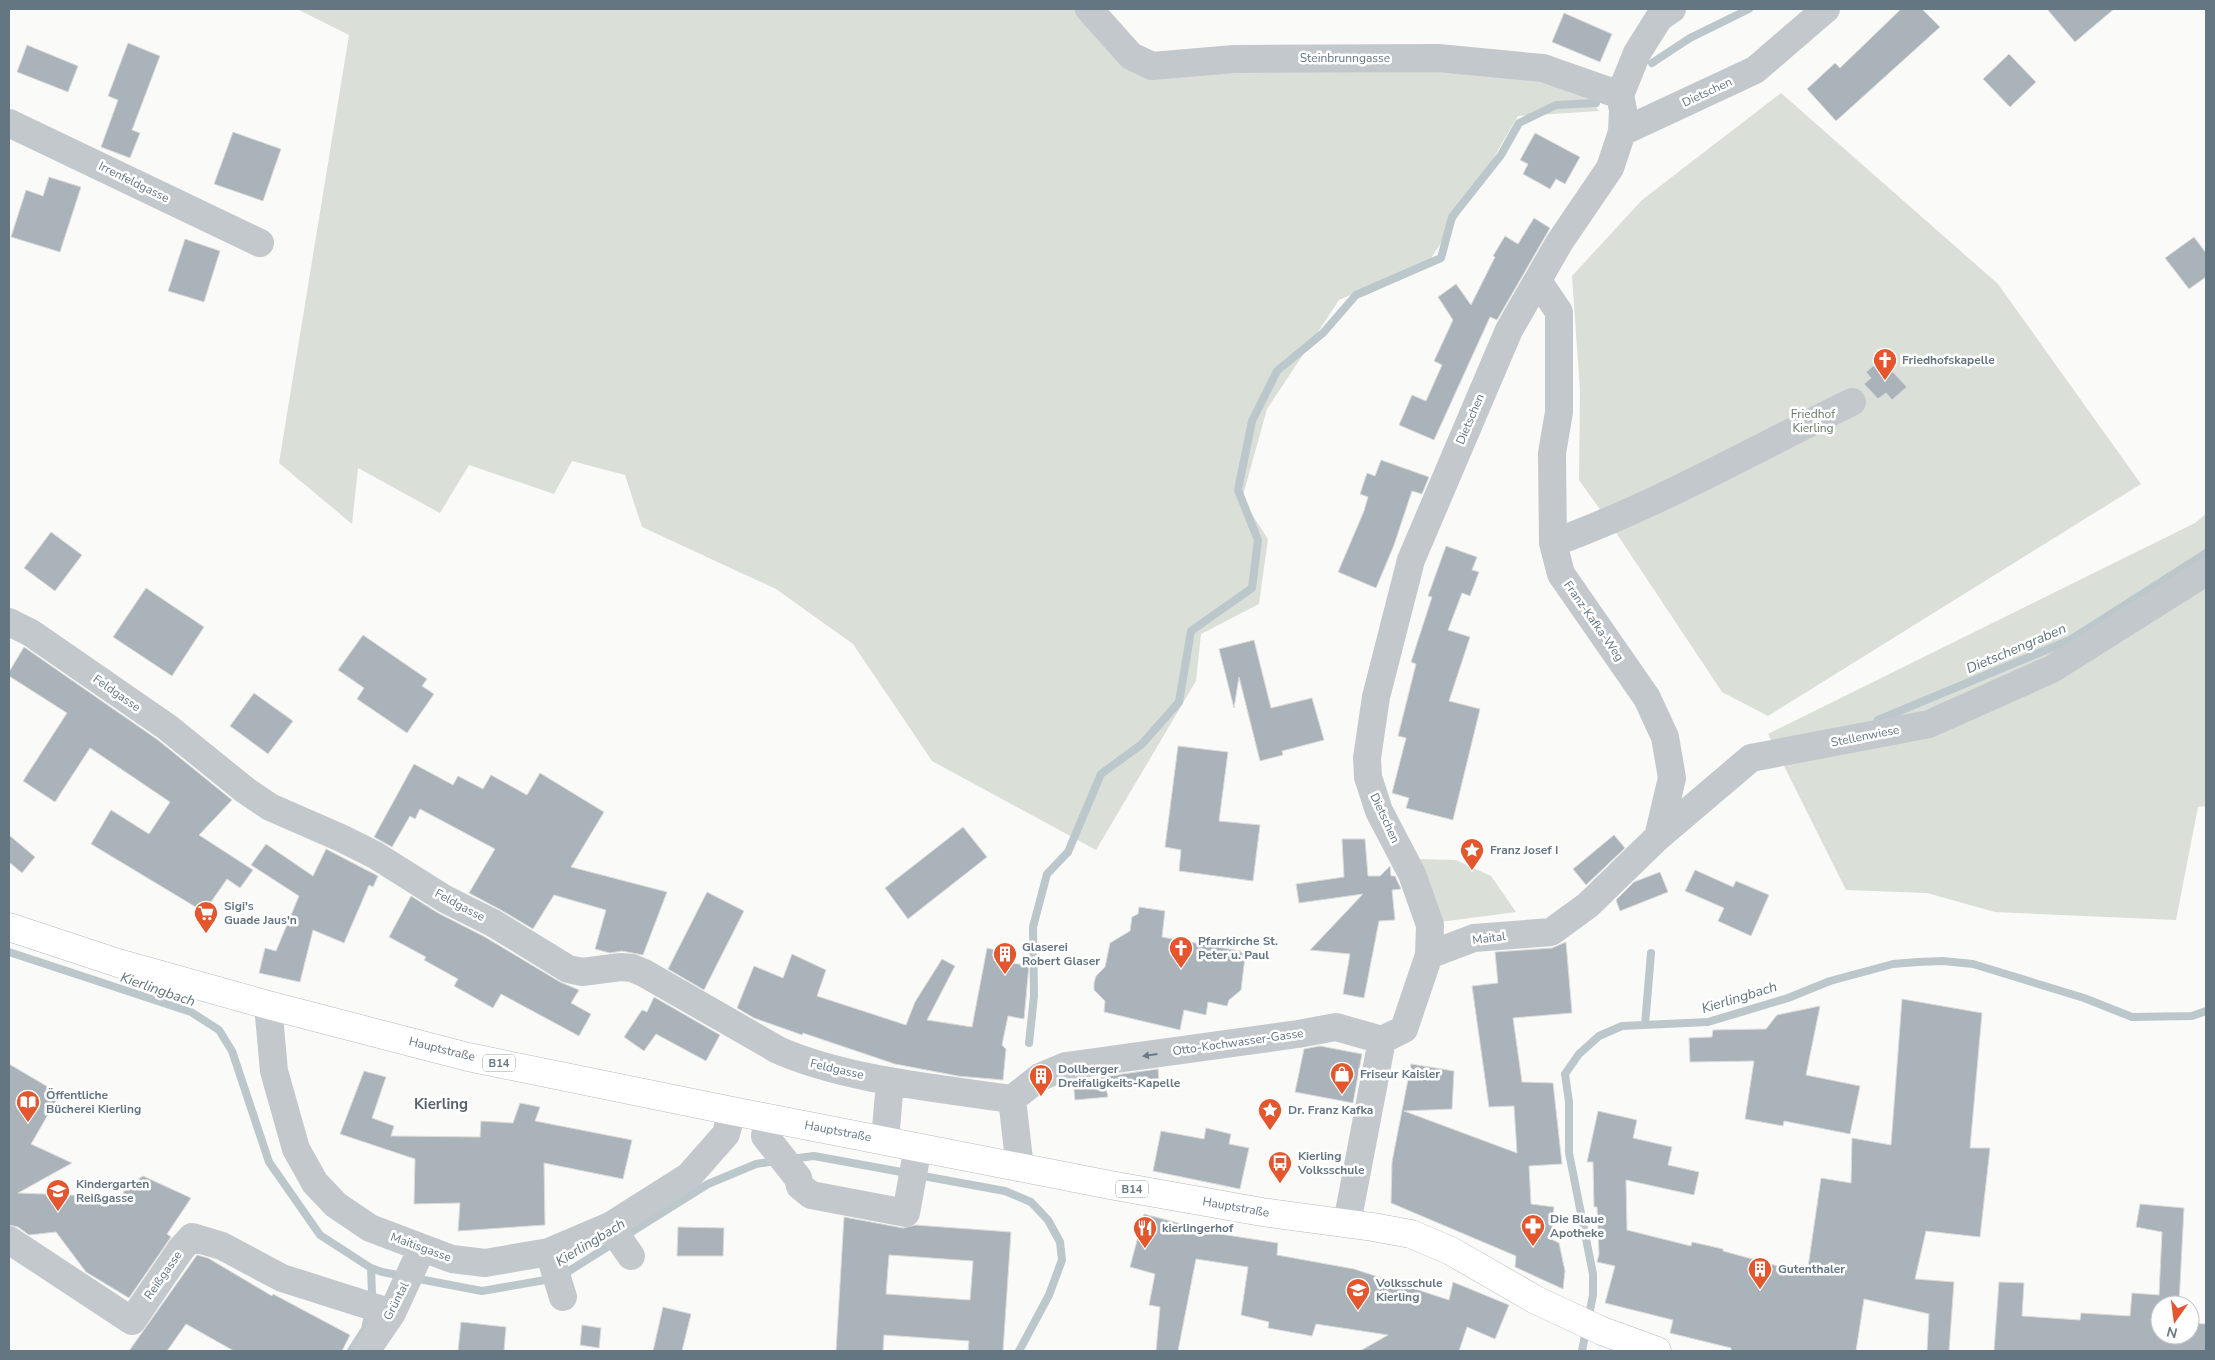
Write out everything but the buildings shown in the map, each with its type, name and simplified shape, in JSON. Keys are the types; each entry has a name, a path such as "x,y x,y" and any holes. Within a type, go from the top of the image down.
{"main road":[{"name":"Hauptstraße","path":"9,927 118,963 268,1005 468,1057 885,1141 916,1156 1020,1168 1262,1212 1348,1223 1411,1234 1451,1251 1536,1300 1602,1331 1656,1351"}],"street":[{"name":"Steinbrunngasse","path":"1089,9 1131,56 1152,66 1234,60 1438,58 1543,68 1620,95"},
{"path":"1622,132 1624,110 1620,95 1636,53 1659,18 1672,9"},
{"name":"Dietschen","path":"1382,1040 1404,1028 1429,955 1430,925 1412,874 1379,811 1368,777 1367,758 1376,697 1411,560 1508,330 1559,244 1610,168 1622,132 1755,70 1826,9"},
{"name":"Irrenfeldgasse","path":"9,123 260,243"},
{"name":"Franz-Kafka-Weg","path":"1538,281 1559,312 1559,412 1552,454 1552,543 1561,574 1647,698 1665,737 1672,778 1658,837"},
{"path":"1552,543 1609,522 1680,489 1852,402"},
{"name":"Stellenwiese","path":"1552,932 1588,905 1658,837 1751,758 1928,724 2052,669 2206,572"},
{"name":"Feldgasse","path":"9,622 31,633 167,727 244,790 270,807 375,855 445,899 493,923 568,969 582,972 621,967 632,968 644,973 778,1050 800,1060 890,1081"},
{"name":"Maital","path":"1429,955 1474,938 1552,932"},
{"name":"Maitisgasse","path":"268,1005 274,1071 296,1149 315,1183 336,1204 417,1259 452,1259 485,1263 549,1252 610,1226 689,1176 726,1134 732,1111"},
{"name":"Otto-Kochwasser-Gasse","path":"1012,1099 1040,1077 1066,1066 1336,1027 1382,1040"},
{"path":"1348,1223 1382,1040"},
{"path":"885,1141 890,1081 1012,1099 1020,1168"},
{"path":"768,1118 765,1136 798,1178 800,1186 812,1195 906,1213 916,1156"},
{"path":"610,1226 631,1256"},
{"name":"Reißgasse","path":"9,1240 132,1321 181,1248 192,1237 222,1246 282,1278 396,1307"},
{"path":"549,1252 563,1297"},
{"name":"Grüntal","path":"366,1351 396,1307 417,1259"}],"green space":[{"path":"297,9 1100,9 1156,78 1235,63 1437,63 1582,87 1599,111 1518,116 1476,188 1430,260 1339,300 1267,409 1242,499 1268,539 1259,604 1201,634 1196,681 1096,850 932,761 853,644 776,589 642,527 625,475 572,461 554,494 469,465 440,513 358,468 352,524 279,463 349,35"},
{"name":"Friedhof Kierling","path":"1781,93 1998,284 2141,484 1768,716 1722,692 1579,480 1580,390 1572,276 1642,200"},
{"path":"2206,514 2206,806 2198,807 2176,920 1995,912 1927,893 1846,890 1768,734 2195,523"},
{"path":"1419,859 1456,860 1491,876 1516,912 1440,922"}],"waterway":[{"path":"1652,63 1690,38 1749,9"},
{"path":"1029,1043 1034,996 1033,927 1047,874 1068,852 1101,774 1142,744 1179,702 1191,631 1252,588 1258,540 1238,490 1252,421 1277,371 1323,333 1356,295 1441,258 1452,217 1501,155 1519,123 1556,105 1596,103"},
{"name":"Dietschengraben","path":"1878,720 2070,640 2206,553"},
{"name":"Kierlingbach","path":"9,952 191,1012 219,1030 232,1051 269,1162 320,1235 371,1268 382,1272 482,1291 545,1280 569,1271 708,1184 756,1164 776,1161"},
{"name":"Dietschengraben","path":"1645,1025 1651,953"},
{"name":"Kierlingbach","path":"1582,1351 1593,1295 1593,1274 1569,1153 1569,1102 1565,1074 1579,1054 1599,1036 1622,1026 1708,1022 1788,998 1830,981 1893,964 1918,962 1943,961 1973,964 2084,998 2132,1017 2192,1016 2206,1011"},
{"name":"Kierlingbach","path":"790,1159 814,1156 1005,1191 1031,1202 1048,1220 1060,1242 1062,1260 1049,1295 1019,1351"},
{"path":"371,1268 372,1293"},
{"path":"351,1351 365,1329 367,1320"}],"place":[{"name":"Friedhofskapelle","path":"1885,381"},
{"name":"Franz Josef I","path":"1472,871"},
{"name":"Sigi's Guade Jaus'n","path":"206,934"},
{"name":"Pfarrkirche St. Peter u. Paul","path":"1181,969"},
{"name":"Glaserei Robert Glaser","path":"1005,975"},
{"name":"Friseur Kaisler","path":"1342,1095"},
{"name":"Dollberger Dreifaligkeits-Kapelle","path":"1041,1097"},
{"name":"Öffentliche Bücherei Kierling","path":"28,1123"},
{"name":"Dr. Franz Kafka","path":"1270,1131"},
{"name":"Kierling Volksschule","path":"1280,1184"},
{"name":"Kindergarten Reißgasse","path":"58,1212"},
{"name":"Die Blaue Apotheke","path":"1533,1247"},
{"name":"kierlingerhof","path":"1145,1249"},
{"name":"Gutenthaler","path":"1760,1290"},
{"name":"Volksschule Kierling","path":"1358,1311"}],"district":[{"name":"Kierling","path":"441,1104"}]}
